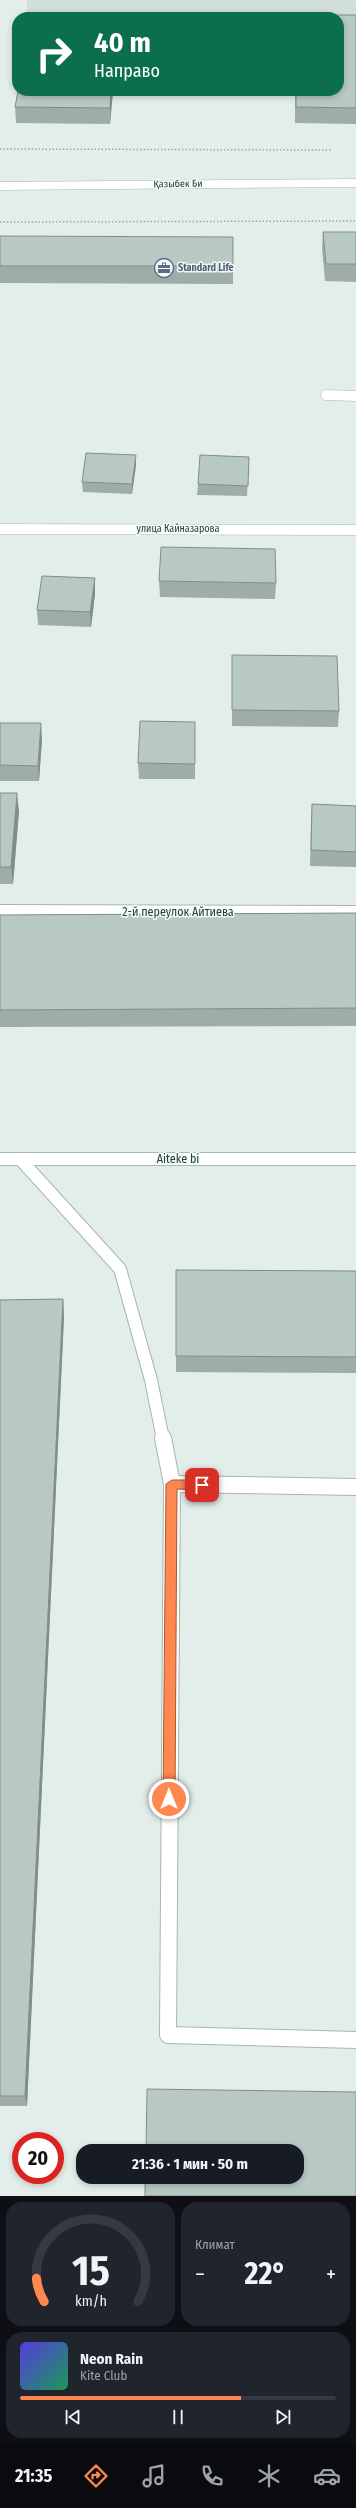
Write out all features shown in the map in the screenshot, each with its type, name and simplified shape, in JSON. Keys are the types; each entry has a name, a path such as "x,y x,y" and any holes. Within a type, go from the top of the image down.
{"street":[{"name":"Қазыбек Би","path":"0,186 356,183"},
{"path":"326,395 356,396"},
{"name":"улица Кайназарова","path":"0,529 356,530"},
{"name":"2-й переулок Айтиева","path":"0,911 356,912"},
{"name":"Aiteke bi","path":"0,1159 356,1159"},
{"path":"20,1159 120,1269 151,1380 172,1484 168,2035 356,2040"},
{"path":"172,1484 356,1488"}],"path":[{"path":"0,149 332,150"},
{"path":"0,222 356,221"}],"shaded area":[{"path":"27,0 356,0 356,26 344,20 344,12 27,12"}],"building":[{"path":"344,15 356,15 356,108 296,107 296,96 344,96"},
{"path":"17,96 111,96 110,108 15,107"},
{"path":"323,232 356,232 356,264 326,264"},
{"path":"0,236 233,237 233,266 0,266"},
{"path":"86,453 136,455 132,484 82,482"},
{"path":"200,455 249,457 248,486 198,484"},
{"path":"161,547 275,549 276,583 159,581"},
{"path":"42,576 95,578 90,612 37,610"},
{"path":"232,655 337,656 339,711 232,710"},
{"path":"140,721 195,722 195,764 138,763"},
{"path":"0,723 41,723 38,766 0,765"},
{"path":"0,793 17,793 11,867 0,867"},
{"path":"312,804 356,806 356,852 311,850"},
{"path":"356,913 356,1008 0,1010 0,915"},
{"path":"176,1270 356,1271 356,1357 176,1356"},
{"path":"63,1299 25,2096 0,2096 0,1300"},
{"path":"147,2089 356,2092 356,2196 145,2196 145,2184 304,2184 304,2144 146,2144"}],"place":[{"name":"Standard Life","path":"164,268"}],"route":[{"path":"169,1799 172,1484 202,1485"}]}
